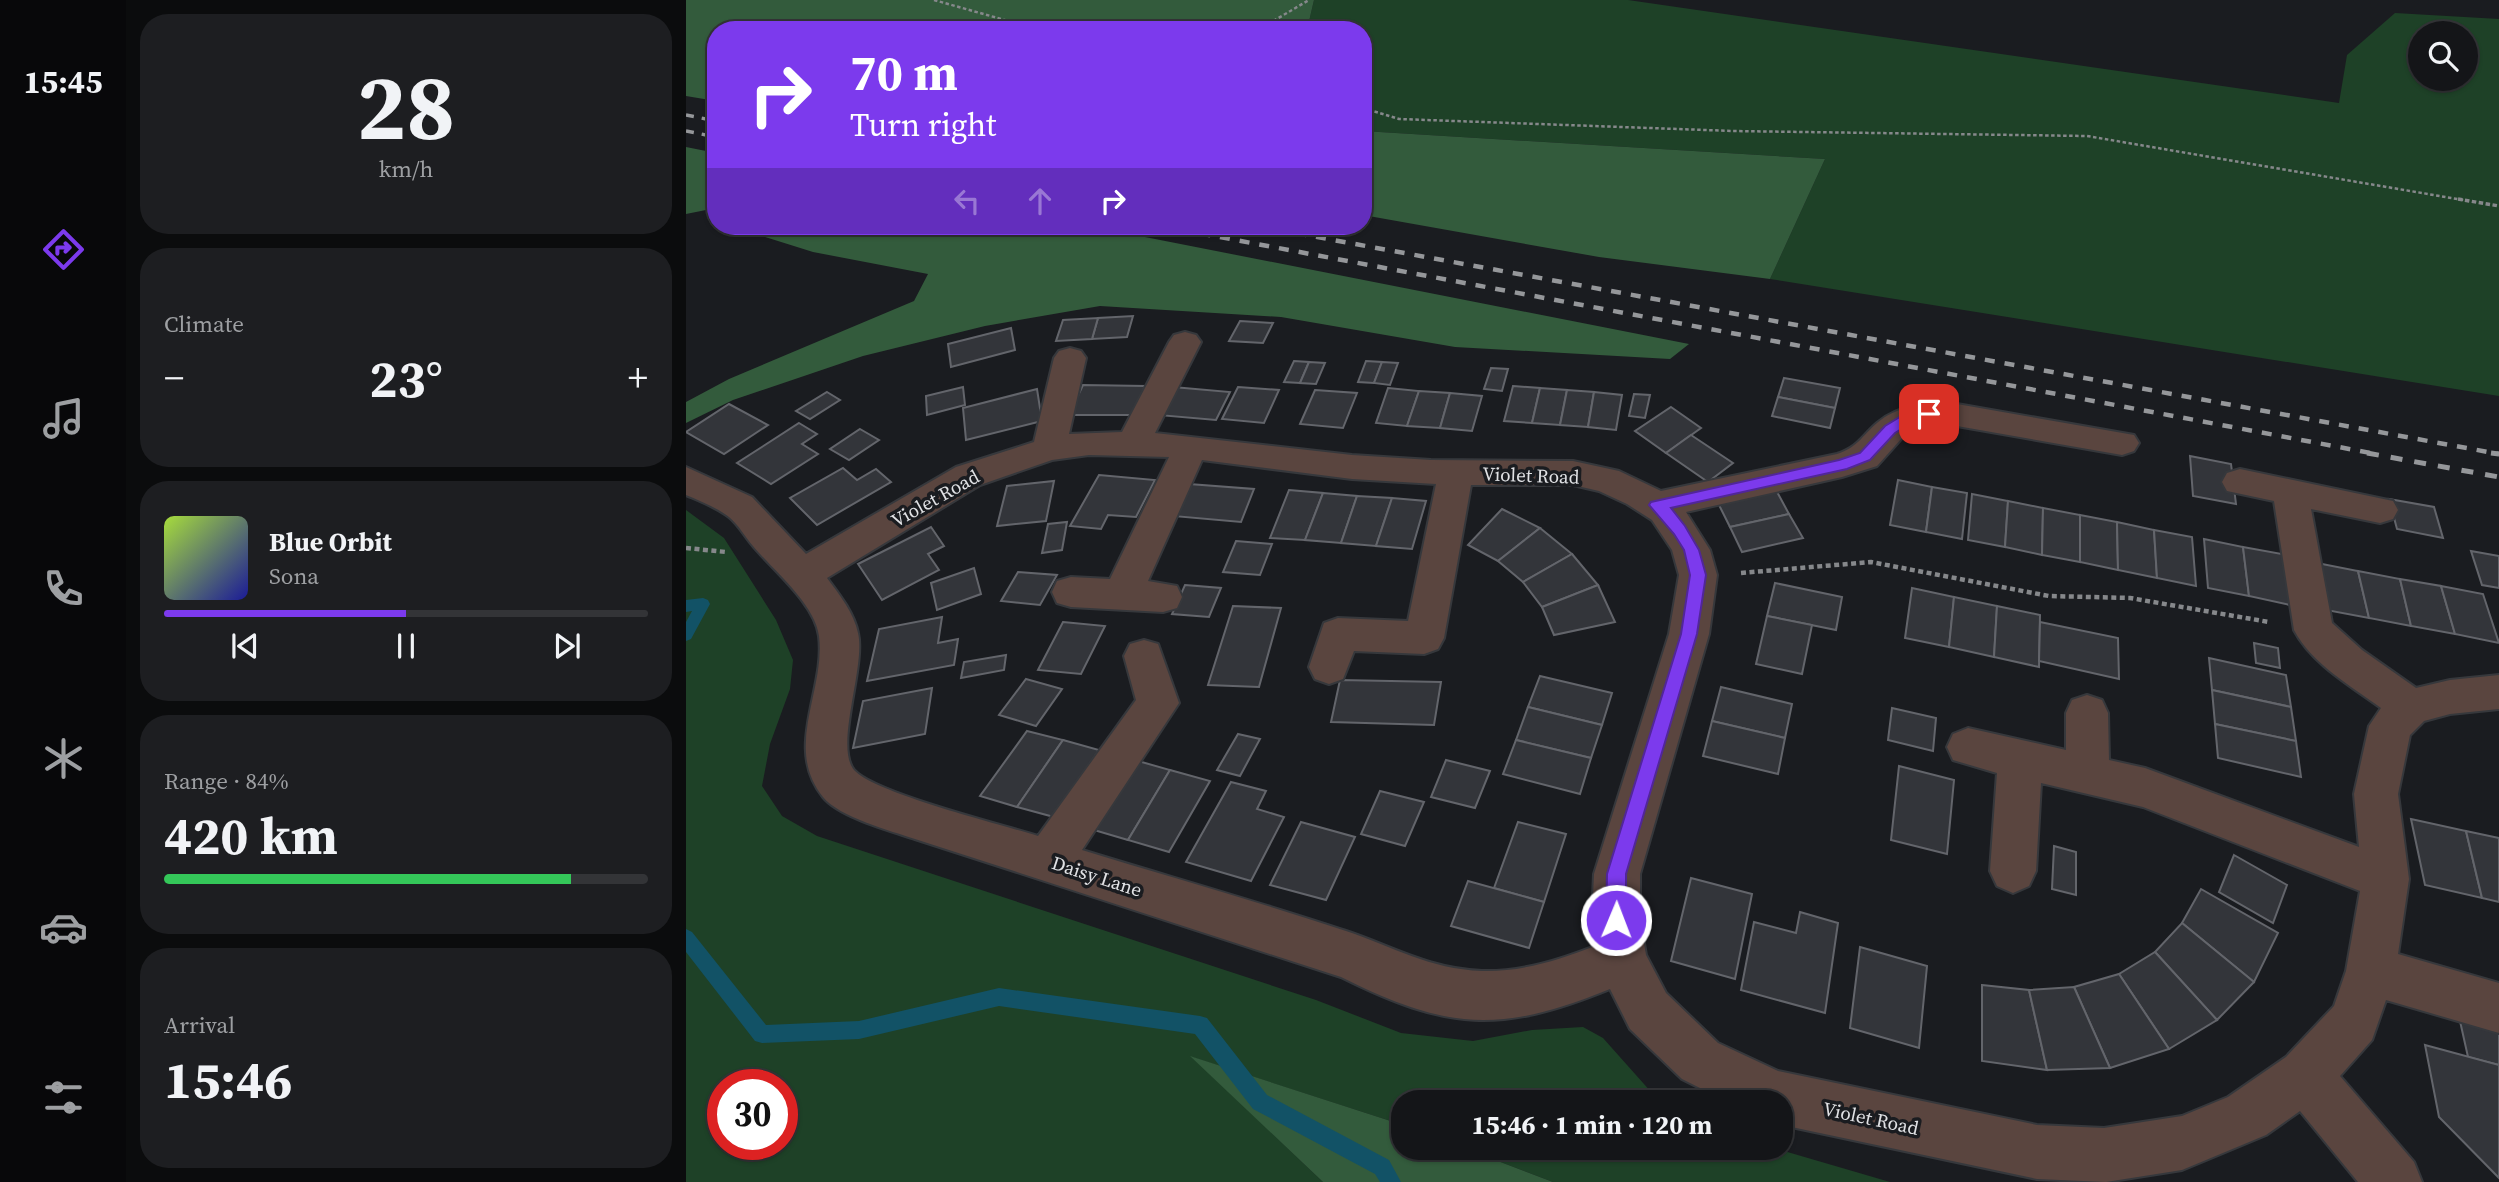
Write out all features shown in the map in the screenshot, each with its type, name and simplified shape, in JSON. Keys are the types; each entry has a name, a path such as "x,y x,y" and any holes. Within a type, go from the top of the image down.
{"street":[{"path":"1133,443 1185,342"},
{"path":"1049,449 1070,358"},
{"path":"1656,505 1842,465 1865,457 1890,430 1908,419 1929,414 1957,415 2122,443"},
{"name":"Violet Road","path":"803,574 968,476 1049,449 1089,443 1191,447 1352,467 1456,473 1573,473 1607,480 1665,511 1691,550 1698,575 1689,634 1616,874 1616,920 1622,960 1648,1011 1700,1061 1773,1097 2037,1152 2104,1155 2182,1143 2247,1116 2305,1076 2354,1022 2371,971 2386,879 2376,794 2390,726 2411,707"},
{"path":"1122,595 1191,447"},
{"path":"1329,667 1338,634 1424,638 1456,473"},
{"name":"Daisy Lane","path":"686,480 741,507 803,574 839,633 839,666 827,730 826,755 838,783 866,800 915,819 1349,956 1390,976 1430,990 1476,998 1531,992 1622,960"},
{"path":"2240,482 2381,510"},
{"path":"2290,492 2314,630 2348,663 2411,707 2450,697 2499,692"},
{"path":"1071,592 1163,597"},
{"path":"1048,860 1158,703 1144,656"},
{"path":"2087,713 2088,776"},
{"path":"1968,747 2146,789 2386,879"},
{"path":"2013,871 2020,759"},
{"path":"2371,971 2499,1008"},
{"path":"2305,1076 2395,1182"}],"path":[{"path":"934,0 1007,21"},
{"path":"946,4 953,0"},
{"path":"1273,21 1309,0"},
{"path":"1372,111 1399,119 1733,131 2087,136 2499,206"},
{"path":"1698,575 1871,562 2049,596 2130,598 2314,630"}],"green space":[{"path":"686,0 1314,0 1309,21 707,21 707,100 686,96"},
{"path":"1314,0 1628,0 2339,103 2347,55 2395,13 2499,19 2499,396 1770,279 1825,159 1372,132 1372,21 1309,21"},
{"path":"1372,132 1825,159 1770,279 1599,257 1372,217"},
{"path":"686,147 707,151 707,210 686,214"},
{"path":"759,235 1135,235 1689,344 1670,359 1455,347 1281,317 1100,306 985,326 863,356 733,400 686,423 686,402 729,379 914,301 928,274 813,252"},
{"path":"686,510 724,538 776,620 793,660 790,689 770,744 762,786 782,816 817,836 1316,1000 1401,1033 1473,1041 1532,1030 1583,1027 1603,1038 1649,1090 1391,1090 1391,1121 1192,1057 1323,1182 686,1182"},
{"path":"1190,1056 1391,1121 1391,1160 1495,1160 1553,1182 1323,1182"},
{"path":"1793,1154 1890,1182 1553,1182 1495,1160 1793,1160"}],"building":[{"path":"1133,316 1127,337 1092,339 1098,318"},
{"path":"1098,318 1092,339 1056,341 1063,320"},
{"path":"1240,321 1273,323 1263,343 1229,341"},
{"path":"1011,328 1015,350 951,367 948,344"},
{"path":"1294,361 1309,362 1300,383 1284,382"},
{"path":"1366,361 1382,362 1374,383 1358,382"},
{"path":"1309,362 1325,363 1316,384 1300,383"},
{"path":"1382,362 1398,363 1390,385 1374,383"},
{"path":"1491,368 1508,369 1502,391 1484,389"},
{"path":"1784,378 1840,388 1835,408 1778,397"},
{"path":"1083,385 1145,386 1133,415 1069,415"},
{"path":"1513,386 1540,388 1532,423 1504,421"},
{"path":"963,387 965,405 927,415 926,396"},
{"path":"1173,387 1230,392 1216,420 1158,415"},
{"path":"1238,387 1279,390 1264,423 1222,419"},
{"path":"1388,388 1419,391 1407,426 1376,423"},
{"path":"1540,388 1567,390 1560,425 1532,423"},
{"path":"1037,389 1042,421 966,440 963,408"},
{"path":"1315,390 1357,393 1343,428 1300,424"},
{"path":"1567,390 1594,392 1588,427 1560,425"},
{"path":"1419,391 1450,393 1440,428 1407,426"},
{"path":"827,392 840,400 810,419 796,411"},
{"path":"1594,392 1622,395 1616,430 1588,427"},
{"path":"1450,393 1482,396 1472,431 1440,428"},
{"path":"1634,394 1650,395 1645,418 1629,416"},
{"path":"1778,397 1835,408 1830,428 1772,416"},
{"path":"729,404 768,425 724,454 686,432"},
{"path":"1671,407 1701,428 1666,453 1635,431"},
{"path":"799,423 817,434 802,444 818,454 771,484 737,463"},
{"path":"860,429 879,440 849,460 830,449"},
{"path":"1691,435 1733,463 1708,482 1666,453"},
{"path":"2190,456 2231,464 2236,504 2193,496"},
{"path":"843,468 857,480 876,469 891,482 817,525 790,498"},
{"path":"1099,475 1155,480 1136,517 1108,515 1101,529 1070,526"},
{"path":"1898,480 1932,487 1926,532 1890,525"},
{"path":"1054,481 1046,521 997,526 1007,486"},
{"path":"1189,484 1254,489 1241,522 1173,516"},
{"path":"1932,487 1967,493 1962,539 1926,532"},
{"path":"1289,490 1323,493 1305,540 1270,538"},
{"path":"1776,490 1789,514 1730,527 1718,503"},
{"path":"1323,493 1357,496 1341,543 1305,540"},
{"path":"1972,494 2008,501 2005,547 1968,540"},
{"path":"1357,496 1392,498 1376,546 1341,543"},
{"path":"1392,498 1426,501 1412,549 1376,546"},
{"path":"2389,499 2434,507 2443,538 2397,529"},
{"path":"2008,501 2043,508 2042,555 2005,547"},
{"path":"2043,508 2080,515 2080,562 2042,555"},
{"path":"1502,509 1540,528 1498,561 1468,545"},
{"path":"1789,514 1803,538 1742,552 1730,527"},
{"path":"2080,515 2117,522 2118,570 2080,562"},
{"path":"1067,522 1062,550 1042,553 1048,524"},
{"path":"2117,522 2154,530 2157,578 2118,570"},
{"path":"931,527 944,546 928,554 939,570 882,600 858,564"},
{"path":"1540,528 1572,554 1523,582 1498,561"},
{"path":"2154,530 2192,537 2196,586 2157,578"},
{"path":"2204,539 2243,547 2249,596 2208,588"},
{"path":"1236,541 1272,544 1260,575 1223,572"},
{"path":"2243,547 2282,554 2290,605 2249,596"},
{"path":"2471,551 2499,556 2499,588 2482,585"},
{"path":"1572,554 1598,585 1542,607 1523,582"},
{"path":"2317,563 2358,571 2369,618 2326,610"},
{"path":"974,568 981,594 937,610 931,583"},
{"path":"2358,571 2400,579 2411,626 2369,618"},
{"path":"1018,572 1057,575 1040,605 1001,601"},
{"path":"2400,579 2441,586 2455,634 2411,626"},
{"path":"1775,583 1842,597 1836,630 1767,616"},
{"path":"1185,585 1221,588 1209,617 1172,614"},
{"path":"1598,585 1615,622 1554,635 1542,607"},
{"path":"2441,586 2483,594 2499,643 2455,634"},
{"path":"1912,588 1954,597 1949,647 1905,638"},
{"path":"1954,597 1997,606 1994,657 1949,647"},
{"path":"1233,606 1281,608 1259,687 1208,685"},
{"path":"1997,606 2040,615 2039,667 1994,657"},
{"path":"1767,616 1812,625 1802,674 1756,664"},
{"path":"942,617 938,643 958,639 954,665 867,681 879,629"},
{"path":"1063,622 1105,626 1081,674 1038,670"},
{"path":"2040,622 2118,638 2119,679 2039,661"},
{"path":"2254,643 2278,648 2280,668 2256,663"},
{"path":"1006,655 1004,670 961,678 964,662"},
{"path":"2209,658 2286,675 2291,707 2212,690"},
{"path":"1540,676 1612,693 1602,725 1528,707"},
{"path":"1026,679 1062,689 1036,726 999,715"},
{"path":"1340,680 1441,682 1434,725 1331,722"},
{"path":"1721,687 1792,704 1785,738 1712,721"},
{"path":"932,688 925,734 853,748 863,701"},
{"path":"2212,690 2291,707 2296,741 2215,724"},
{"path":"1528,707 1602,725 1591,758 1516,740"},
{"path":"1892,708 1936,718 1933,751 1888,740"},
{"path":"1712,721 1785,738 1778,774 1703,756"},
{"path":"2215,724 2296,741 2301,777 2218,758"},
{"path":"1027,731 1063,740 1017,807 980,796"},
{"path":"1238,734 1260,739 1240,776 1217,770"},
{"path":"1063,740 1099,750 1054,817 1017,807"},
{"path":"1516,740 1591,758 1580,794 1503,774"},
{"path":"1131,759 1170,770 1128,840 1087,828"},
{"path":"1446,760 1490,771 1475,808 1431,797"},
{"path":"1899,766 1954,780 1947,854 1891,840"},
{"path":"1170,770 1210,781 1169,852 1128,840"},
{"path":"1231,782 1266,791 1257,809 1284,817 1251,881 1186,862"},
{"path":"1380,791 1424,802 1405,846 1361,834"},
{"path":"2411,819 2466,831 2482,898 2425,885"},
{"path":"1301,822 1355,837 1326,900 1270,885"},
{"path":"1518,822 1566,834 1544,902 1494,888"},
{"path":"2466,831 2499,838 2499,902 2482,898"},
{"path":"2054,846 2076,852 2076,895 2052,889"},
{"path":"2234,855 2287,885 2273,923 2219,892"},
{"path":"1691,878 1752,894 1735,979 1671,961"},
{"path":"1468,881 1544,902 1529,948 1451,926"},
{"path":"2201,889 2278,933 2254,982 2182,923"},
{"path":"1800,912 1838,923 1825,1013 1741,990 1754,922 1796,933"},
{"path":"2182,923 2254,982 2217,1020 2155,952"},
{"path":"1860,947 1927,966 1919,1048 1850,1028"},
{"path":"2155,952 2217,1020 2169,1049 2119,974"},
{"path":"2119,974 2169,1049 2110,1068 2074,987"},
{"path":"1982,985 2029,990 2047,1070 1982,1061"},
{"path":"2074,987 2110,1068 2047,1070 2029,990"},
{"path":"2460,1021 2499,1031 2499,1065 2468,1057"},
{"path":"2425,1045 2499,1065 2499,1178 2439,1117"}],"waterway":[{"path":"686,606 703,604 686,635"},
{"path":"686,938 762,1034 859,1030 999,997 1200,1025 1260,1102 1382,1167 1391,1182"}],"railway":[{"path":"686,115 707,119"},
{"path":"686,131 707,135"},
{"path":"1209,235 2376,454"},
{"path":"1306,235 2499,454 2491,453"},
{"path":"2367,453 2499,477"}],"route":[{"path":"1616,920 1616,874 1689,634 1698,575 1691,550 1680,530 1665,511 1656,505 1842,465 1865,457 1890,430 1908,419 1929,414"}]}
